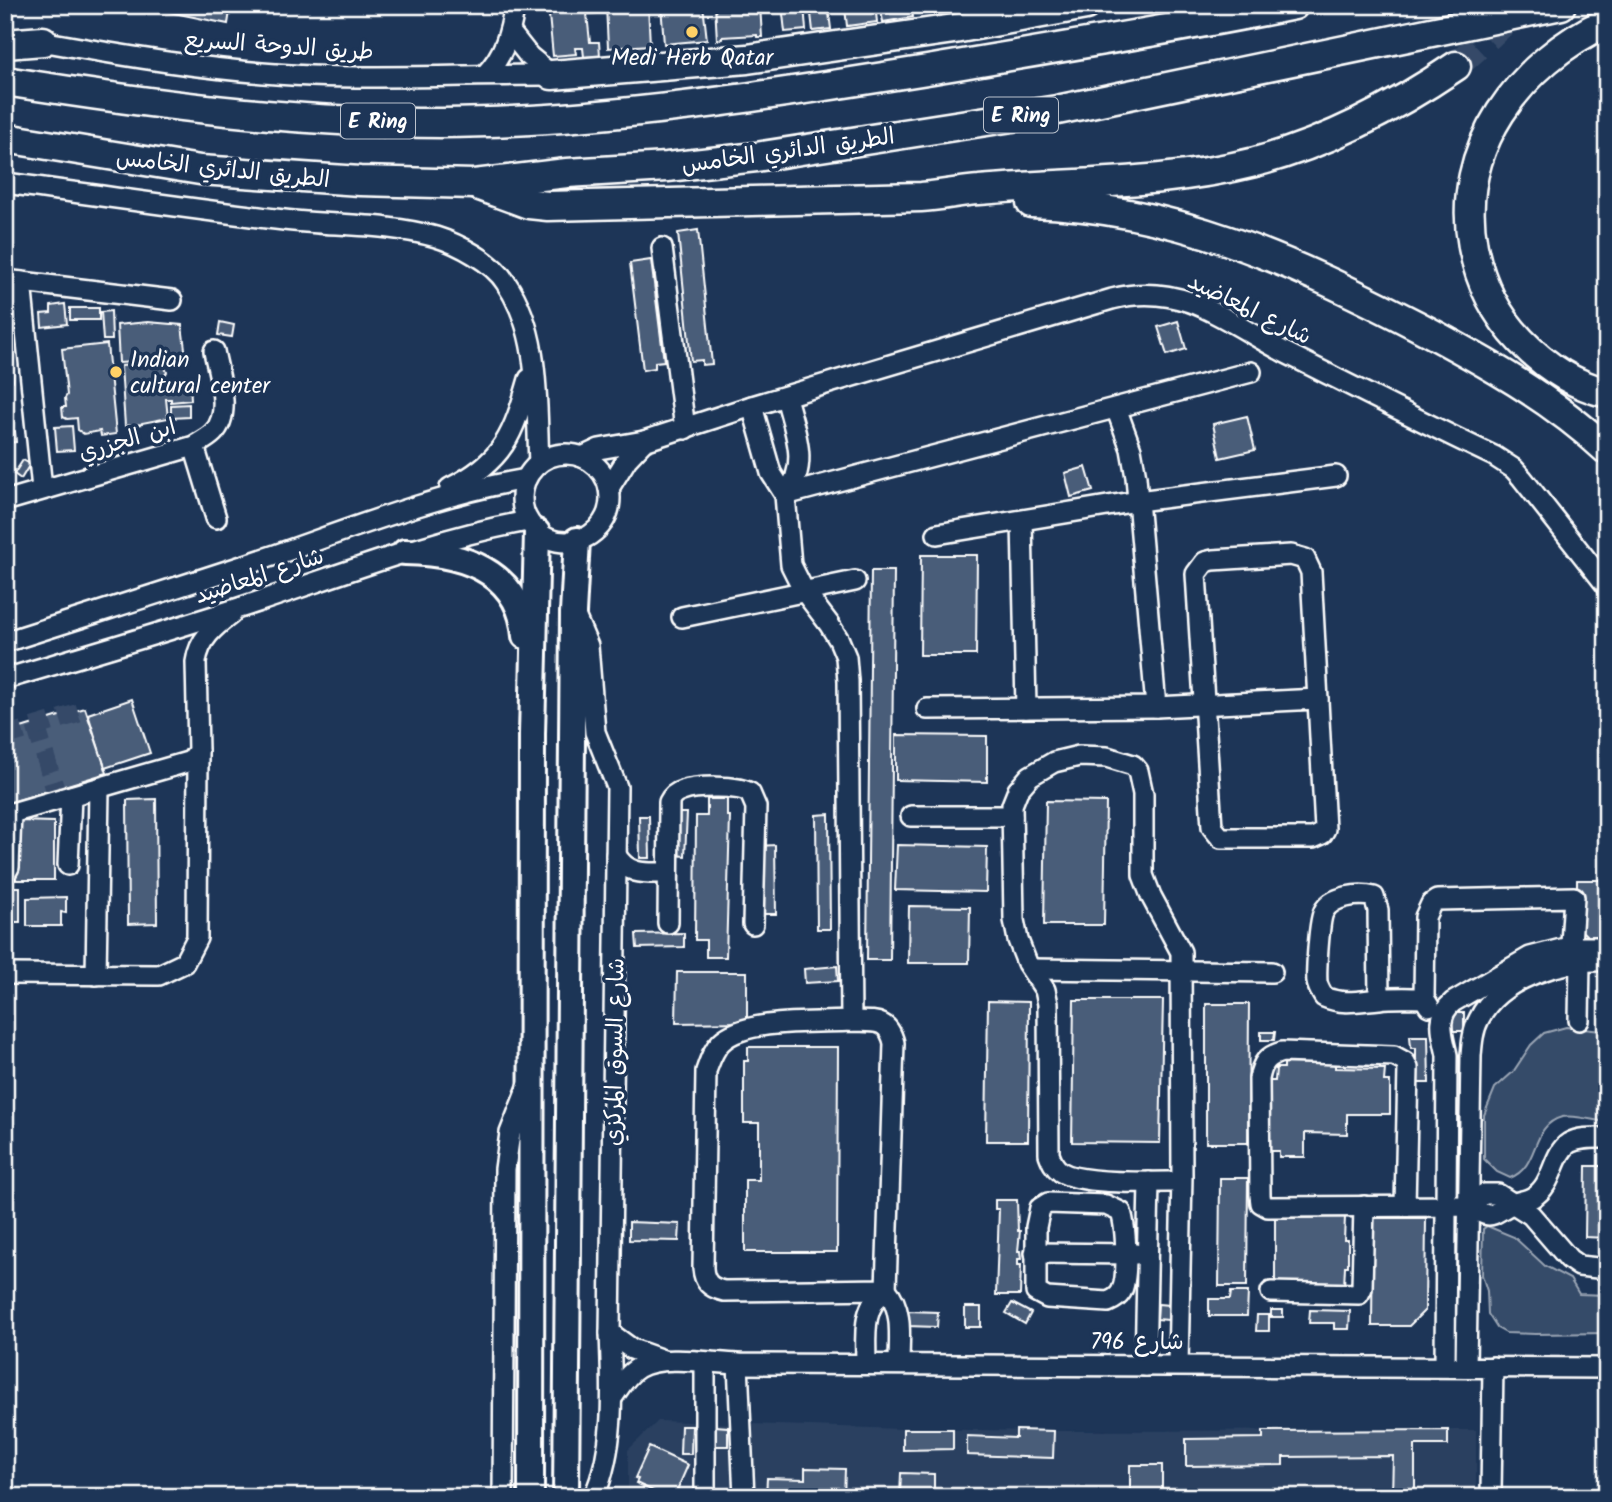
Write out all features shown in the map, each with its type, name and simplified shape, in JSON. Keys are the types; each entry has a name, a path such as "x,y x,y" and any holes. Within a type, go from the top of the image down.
{"highway":[{"path":"552,75 747,59 954,29 1086,5"},
{"name":"E Ring","path":"5,81 262,115 441,123 560,118 753,99 1294,5"},
{"name":"الطريق الدائري الخامس","path":"5,138 200,170 360,181 474,184 567,173 667,167 757,157 1044,112 1561,5"},
{"path":"1607,22 1562,48 1535,69 1512,93 1490,127 1477,160 1472,183 1470,231 1477,267 1491,300 1510,330 1536,356 1565,376 1607,393"},
{"path":"5,44 43,41"},
{"path":"474,184 520,201 548,206 934,196 980,190 1109,184 1169,178 1256,162 1330,136 1380,113 1456,66"},
{"path":"934,196 964,202 1059,204 1097,208 1208,232 1359,296 1455,346 1548,402 1607,450"}],"main road":[{"path":"531,1497 533,526"},
{"name":"شارع السوق المركزي","path":"566,1497 573,613 577,540"},
{"path":"405,552 458,558 483,568 509,589 524,620 532,734"}],"street":[{"path":"485,75 501,55 510,32 515,5"},
{"path":"510,32 529,56 552,75"},
{"name":"طريق الدوحة السريع","path":"5,34 188,64 271,73 375,78 552,75"},
{"path":"5,183 286,220 406,231 456,243 505,281 521,311 534,362 539,463"},
{"path":"662,248 685,429"},
{"path":"42,489 13,281 172,300"},
{"name":"شارع المعاضيد","path":"582,457 599,449 644,442 752,406 1112,299 1143,294 1163,295 1211,312 1514,469 1607,586"},
{"path":"194,446 214,433 222,420 223,399 214,351"},
{"path":"405,510 472,476 499,453 518,420 534,362"},
{"path":"785,495 1251,372"},
{"path":"785,495 797,478 800,457 786,397"},
{"path":"752,406 771,473 785,495 791,565 804,591 830,624 846,657 851,1021"},
{"path":"1116,408 1131,449 1138,501 1156,707"},
{"path":"609,488 627,459 644,442"},
{"name":"ابن الجزري","path":"5,501 194,446 216,518"},
{"path":"568,453 582,457 599,469 609,488 607,514 600,526 590,535 577,540 556,541 533,526 522,500 526,479 539,463 552,456 568,453"},
{"path":"937,534 1138,501 1336,476"},
{"name":"شارع المعاضيد","path":"5,642 226,572 405,510 481,487 526,479"},
{"path":"1022,521 1026,708"},
{"name":"شارع المعاضيد","path":"5,680 464,534 533,526"},
{"path":"1291,555 1299,555 1310,565 1318,699 1325,829 1322,834 1312,838 1221,838 1212,827 1196,581 1199,567 1213,560 1291,555"},
{"path":"682,617 855,581"},
{"path":"5,974 159,975 184,963 191,953 197,938 197,651 213,628 238,608"},
{"name":"شارع السوق المركزي","path":"573,613 588,646 596,732 617,787 610,1333 612,1398 603,1473 594,1497"},
{"path":"927,709 1156,707 1318,699"},
{"path":"5,874 9,867 8,814 61,795 100,788 183,764 191,761 198,751"},
{"path":"1178,1366 1181,1182 1181,952 1151,896 1143,875 1143,794 1138,771 1133,765 1107,757 1079,756 1048,765 1030,776 1018,790 1012,805 1014,920 1018,940 1045,990 1048,1004 1048,1140 1052,1165 1068,1175 1086,1179 1181,1182"},
{"path":"96,975 100,788"},
{"path":"667,923 668,809 673,796 685,790 744,789 755,799 756,807 753,924"},
{"path":"61,795 68,865"},
{"path":"911,816 1012,817"},
{"path":"617,855 625,867 637,873 668,873"},
{"path":"617,892 637,873"},
{"path":"1379,999 1378,910 1374,897 1363,894 1334,900 1323,911 1318,969 1319,989 1324,996 1335,1002 1349,1003 1424,998"},
{"path":"1444,1366 1447,1055 1441,1020 1424,998 1425,917 1431,904 1437,900 1574,897 1573,958 1579,1020"},
{"path":"1466,1367 1471,1056 1473,1037 1480,1016 1493,1000 1510,986 1533,974 1607,947"},
{"path":"1441,1020 1445,1009 1530,957 1607,961"},
{"path":"1032,970 1272,972"},
{"path":"886,1289 723,1291 708,1284 703,1268 706,1071 712,1054 722,1041 737,1031 756,1026 875,1021 885,1025 891,1033 894,1044 886,1289 897,1304 899,1364"},
{"path":"1405,1206 1408,1068 1405,1062 1394,1056 1283,1052 1272,1055 1261,1068 1259,1079 1259,1195 1261,1203 1268,1207 1468,1206 1483,1214 1497,1215 1512,1205 1533,1197 1541,1190 1551,1177 1559,1154 1568,1144 1583,1138 1607,1138"},
{"path":"1447,1055 1471,1056"},
{"path":"503,1497 505,1169 513,1124 530,1082"},
{"path":"1145,1366 1149,1182"},
{"path":"1048,1203 1106,1205 1121,1212 1126,1226 1125,1254 1121,1292 1108,1302 1041,1297 1035,1288 1039,1212 1048,1203"},
{"path":"1512,1205 1531,1215 1569,1259 1579,1266 1607,1269"},
{"path":"1271,1292 1359,1294 1362,1288 1363,1206"},
{"path":"1035,1253 1148,1254"},
{"path":"1147,1278 1180,1278"},
{"path":"866,1364 866,1315 876,1297 886,1289"},
{"name":"شارع 796","path":"610,1333 632,1349 667,1361"},
{"name":"شارع 796","path":"612,1398 634,1370 646,1364 667,1361 738,1364 1607,1368"},
{"path":"705,1363 705,1497"},
{"path":"738,1364 744,1497"},
{"path":"1493,1367 1493,1497"}],"shaded area":[{"path":"1566,1027 1601,1031 1607,1036 1607,1122 1567,1116 1552,1122 1539,1137 1527,1165 1510,1178 1497,1172 1484,1159 1484,1115 1495,1088 1513,1072 1531,1045 1544,1033"},
{"path":"1487,1226 1514,1237 1545,1266 1570,1279 1579,1294 1607,1295 1607,1333 1506,1333 1497,1328 1488,1314 1487,1291 1482,1275 1483,1229"},
{"path":"658,1421 1054,1431 1476,1430 1476,1497 628,1497 628,1450"}],"building":[{"path":"170,5 231,5 228,24 169,12"},
{"path":"548,5 570,5 571,10 596,6 597,13 587,14 590,42 599,42 600,56 584,57 583,48 575,48 576,54 553,56"},
{"path":"606,5 648,5 650,45 608,48"},
{"path":"661,5 703,5 707,40 664,44"},
{"path":"715,5 760,5 762,37 722,37 717,40"},
{"path":"782,5 804,5 806,30 785,32"},
{"path":"810,5 828,5 831,29 813,31"},
{"path":"848,5 875,5 877,22 847,26 845,8 849,7"},
{"path":"880,5 911,5 913,17 883,22"},
{"path":"924,5 958,5 959,7 925,14"},
{"path":"698,230 712,364 702,365 702,360 691,361 678,233"},
{"path":"651,260 664,361 655,362 655,368 643,370 630,263"},
{"path":"65,304 67,324 42,327 41,314 51,313 51,306"},
{"path":"70,308 99,308 99,320 70,320"},
{"path":"111,311 112,340 103,340 101,312"},
{"path":"1178,321 1186,349 1167,355 1158,327"},
{"path":"148,322 182,325 186,357 175,358 175,354 166,355 166,359 141,361 140,358 133,359 133,362 119,363 117,325"},
{"path":"220,322 234,325 232,337 218,335"},
{"path":"107,344 116,434 101,436 100,431 84,434 78,430 77,418 63,417 62,407 66,407 67,395 62,349"},
{"path":"121,366 164,366 167,372 163,384 190,381 191,400 171,402 171,399 166,399 168,418 125,426"},
{"path":"12,370 13,381 5,382 5,371"},
{"path":"189,404 189,417 171,418 171,405"},
{"path":"1247,416 1255,450 1220,458 1213,424"},
{"path":"72,426 74,450 57,451 55,427"},
{"path":"15,431 16,442 5,443 5,432"},
{"path":"23,460 30,464 21,479 14,474"},
{"path":"1086,467 1093,491 1071,497 1065,473"},
{"path":"921,555 977,555 976,655 920,655"},
{"path":"871,571 894,571 890,960 867,960"},
{"path":"132,699 150,753 105,768 88,714"},
{"path":"85,708 107,773 5,804 5,733"},
{"path":"896,735 987,736 987,782 896,780"},
{"path":"156,799 157,923 128,924 127,800"},
{"path":"707,799 727,799 727,816 730,816 726,957 706,957 706,940 695,940 696,816 707,816"},
{"path":"1046,801 1106,802 1104,925 1044,925"},
{"path":"674,813 687,813 685,856 673,855"},
{"path":"829,814 830,929 817,929 816,815"},
{"path":"639,816 649,816 650,858 640,858"},
{"path":"17,821 54,822 54,880 16,880"},
{"path":"775,845 776,914 759,914 759,846"},
{"path":"897,845 987,847 986,892 895,890"},
{"path":"1577,880 1607,880 1605,939 1590,939 1582,928 1577,928"},
{"path":"5,887 20,887 20,922 5,922"},
{"path":"66,897 66,913 61,912 61,926 27,926 27,898"},
{"path":"909,906 970,907 969,963 908,963"},
{"path":"684,933 684,947 637,948 636,934"},
{"path":"837,966 838,981 805,983 804,969"},
{"path":"677,972 747,972 747,1022 676,1023"},
{"path":"1074,1000 1163,1000 1160,1143 1072,1142"},
{"path":"988,1001 1029,1002 1028,1141 986,1141"},
{"path":"1206,1004 1249,1004 1248,1143 1206,1143"},
{"path":"1450,1013 1464,1013 1464,1031 1450,1031"},
{"path":"1261,1032 1275,1032 1274,1040 1261,1040"},
{"path":"1410,1036 1428,1036 1429,1083 1416,1083 1416,1048 1411,1048"},
{"path":"748,1047 838,1047 837,1252 745,1252 745,1180 759,1180 759,1123 744,1123 744,1061 748,1061"},
{"path":"1284,1063 1385,1069 1384,1081 1390,1081 1390,1114 1347,1114 1347,1134 1305,1133 1305,1157 1279,1157 1279,1151 1266,1151 1268,1081 1275,1081 1276,1068 1284,1068"},
{"path":"1586,1166 1607,1166 1607,1238 1585,1237"},
{"path":"1220,1178 1248,1178 1247,1286 1219,1286"},
{"path":"995,1200 1017,1200 1020,1231 1018,1251 1021,1259 1018,1259 1018,1265 1021,1265 1020,1295 996,1295 999,1209 995,1209"},
{"path":"1345,1217 1344,1240 1348,1240 1348,1266 1345,1266 1344,1287 1275,1284 1275,1218"},
{"path":"1373,1218 1426,1218 1425,1310 1409,1326 1372,1326"},
{"path":"629,1222 680,1224 679,1241 629,1240"},
{"path":"1231,1292 1248,1292 1247,1316 1209,1316 1209,1299 1230,1299"},
{"path":"1012,1303 1031,1313 1025,1324 1006,1313"},
{"path":"1158,1304 1169,1305 1168,1320 1157,1319"},
{"path":"965,1307 981,1307 981,1327 965,1327"},
{"path":"1271,1310 1283,1310 1283,1317 1271,1317"},
{"path":"1310,1310 1350,1311 1349,1329 1334,1329 1334,1323 1309,1323"},
{"path":"908,1311 938,1312 937,1327 907,1326"},
{"path":"1257,1315 1269,1315 1269,1331 1256,1331"},
{"path":"681,1426 692,1426 691,1454 680,1454"},
{"path":"715,1426 728,1427 728,1446 714,1446"},
{"path":"903,1429 953,1429 953,1449 903,1450"},
{"path":"1016,1430 1054,1431 1053,1458 967,1455 967,1436 1016,1438"},
{"path":"1448,1430 1448,1445 1415,1445 1415,1497 1392,1497 1393,1456 1283,1457 1283,1465 1186,1466 1186,1439 1263,1438 1263,1431"},
{"path":"649,1447 688,1465 674,1497 666,1497 636,1483 638,1479 635,1478"},
{"path":"1130,1465 1162,1465 1162,1497 1130,1497"},
{"path":"805,1468 845,1469 844,1497 766,1497 767,1478 805,1479"},
{"path":"901,1473 934,1474 934,1497 900,1497"}],"tunnel":[{"path":"1456,66 1518,9"},
{"path":"5,736 79,713"},
{"path":"36,726 55,789"}],"place":[{"name":"Medi Herb Qatar","path":"692,32"},
{"name":"Indian cultural center","path":"116,372"}]}
